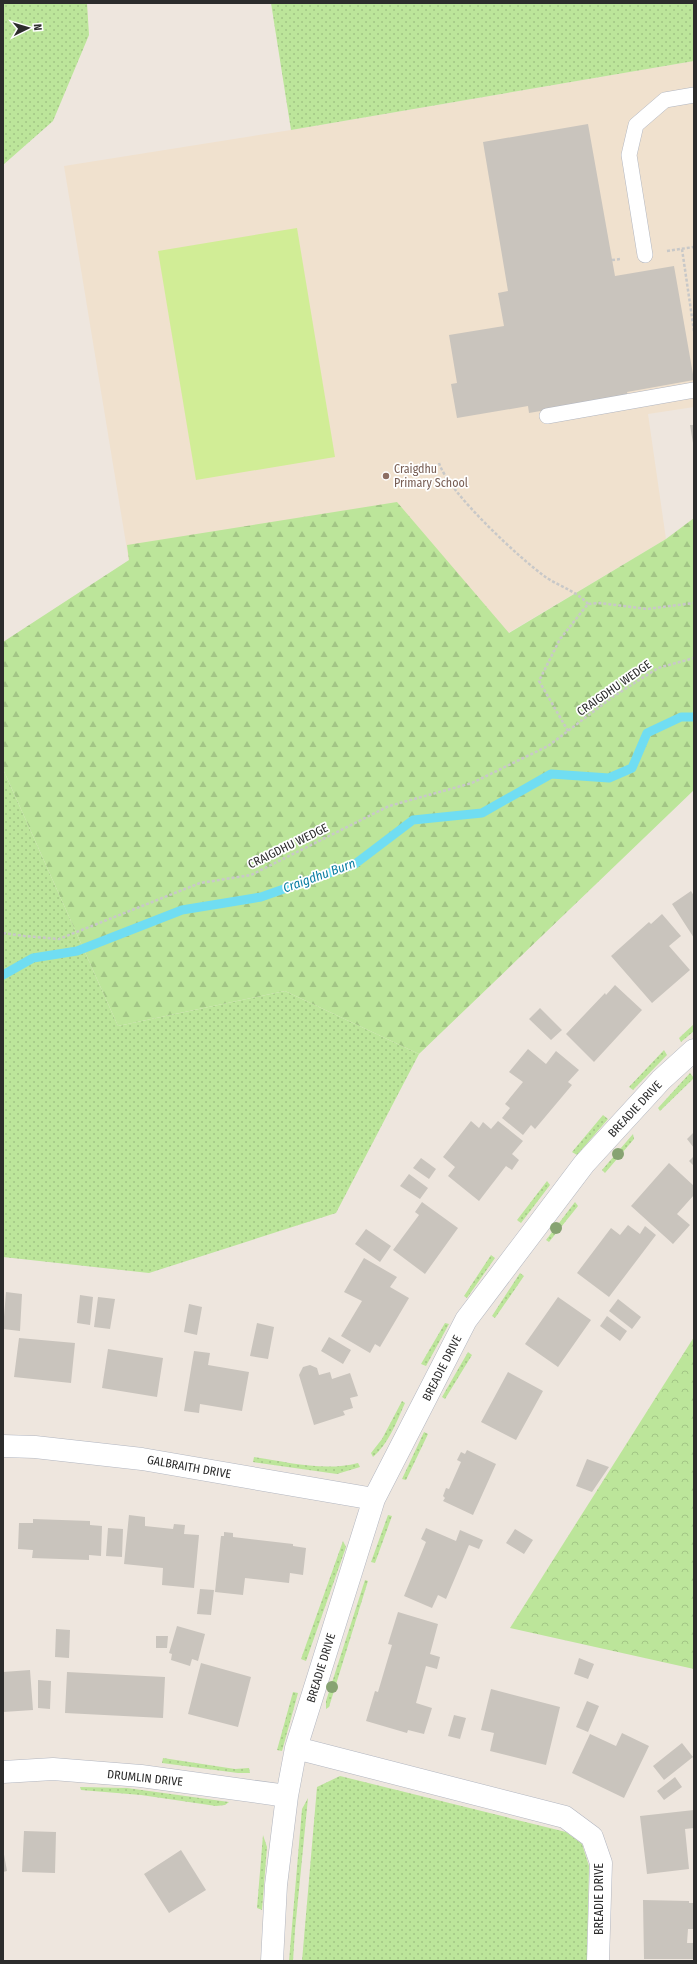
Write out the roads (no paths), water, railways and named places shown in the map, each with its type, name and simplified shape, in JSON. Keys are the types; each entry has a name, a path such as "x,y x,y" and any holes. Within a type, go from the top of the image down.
{"street":[{"name":"BREADIE DRIVE","path":"272,1961 276,1885 287,1796 296,1748 374,1499 466,1320 584,1164 661,1080 694,1050"},
{"name":"GALBRAITH DRIVE","path":"3,1446 35,1447 142,1458 374,1499"},
{"name":"BREADIE DRIVE","path":"296,1748 565,1817 592,1837 601,1863 598,1961"},
{"name":"DRUMLIN DRIVE","path":"3,1772 53,1769 141,1776 287,1796"}],"lane":[{"path":"645,255 629,155 636,124 665,100 694,95"},
{"path":"547,416 694,390"}],"waterway":[{"name":"Craigdhu Burn","path":"3,975 33,958 77,951 182,910 261,897 355,864 413,820 482,813 551,774 609,778 632,768 647,733 681,717 694,717"}],"place":[{"name":"Craigdhu Primary School","path":"386,476"}]}
